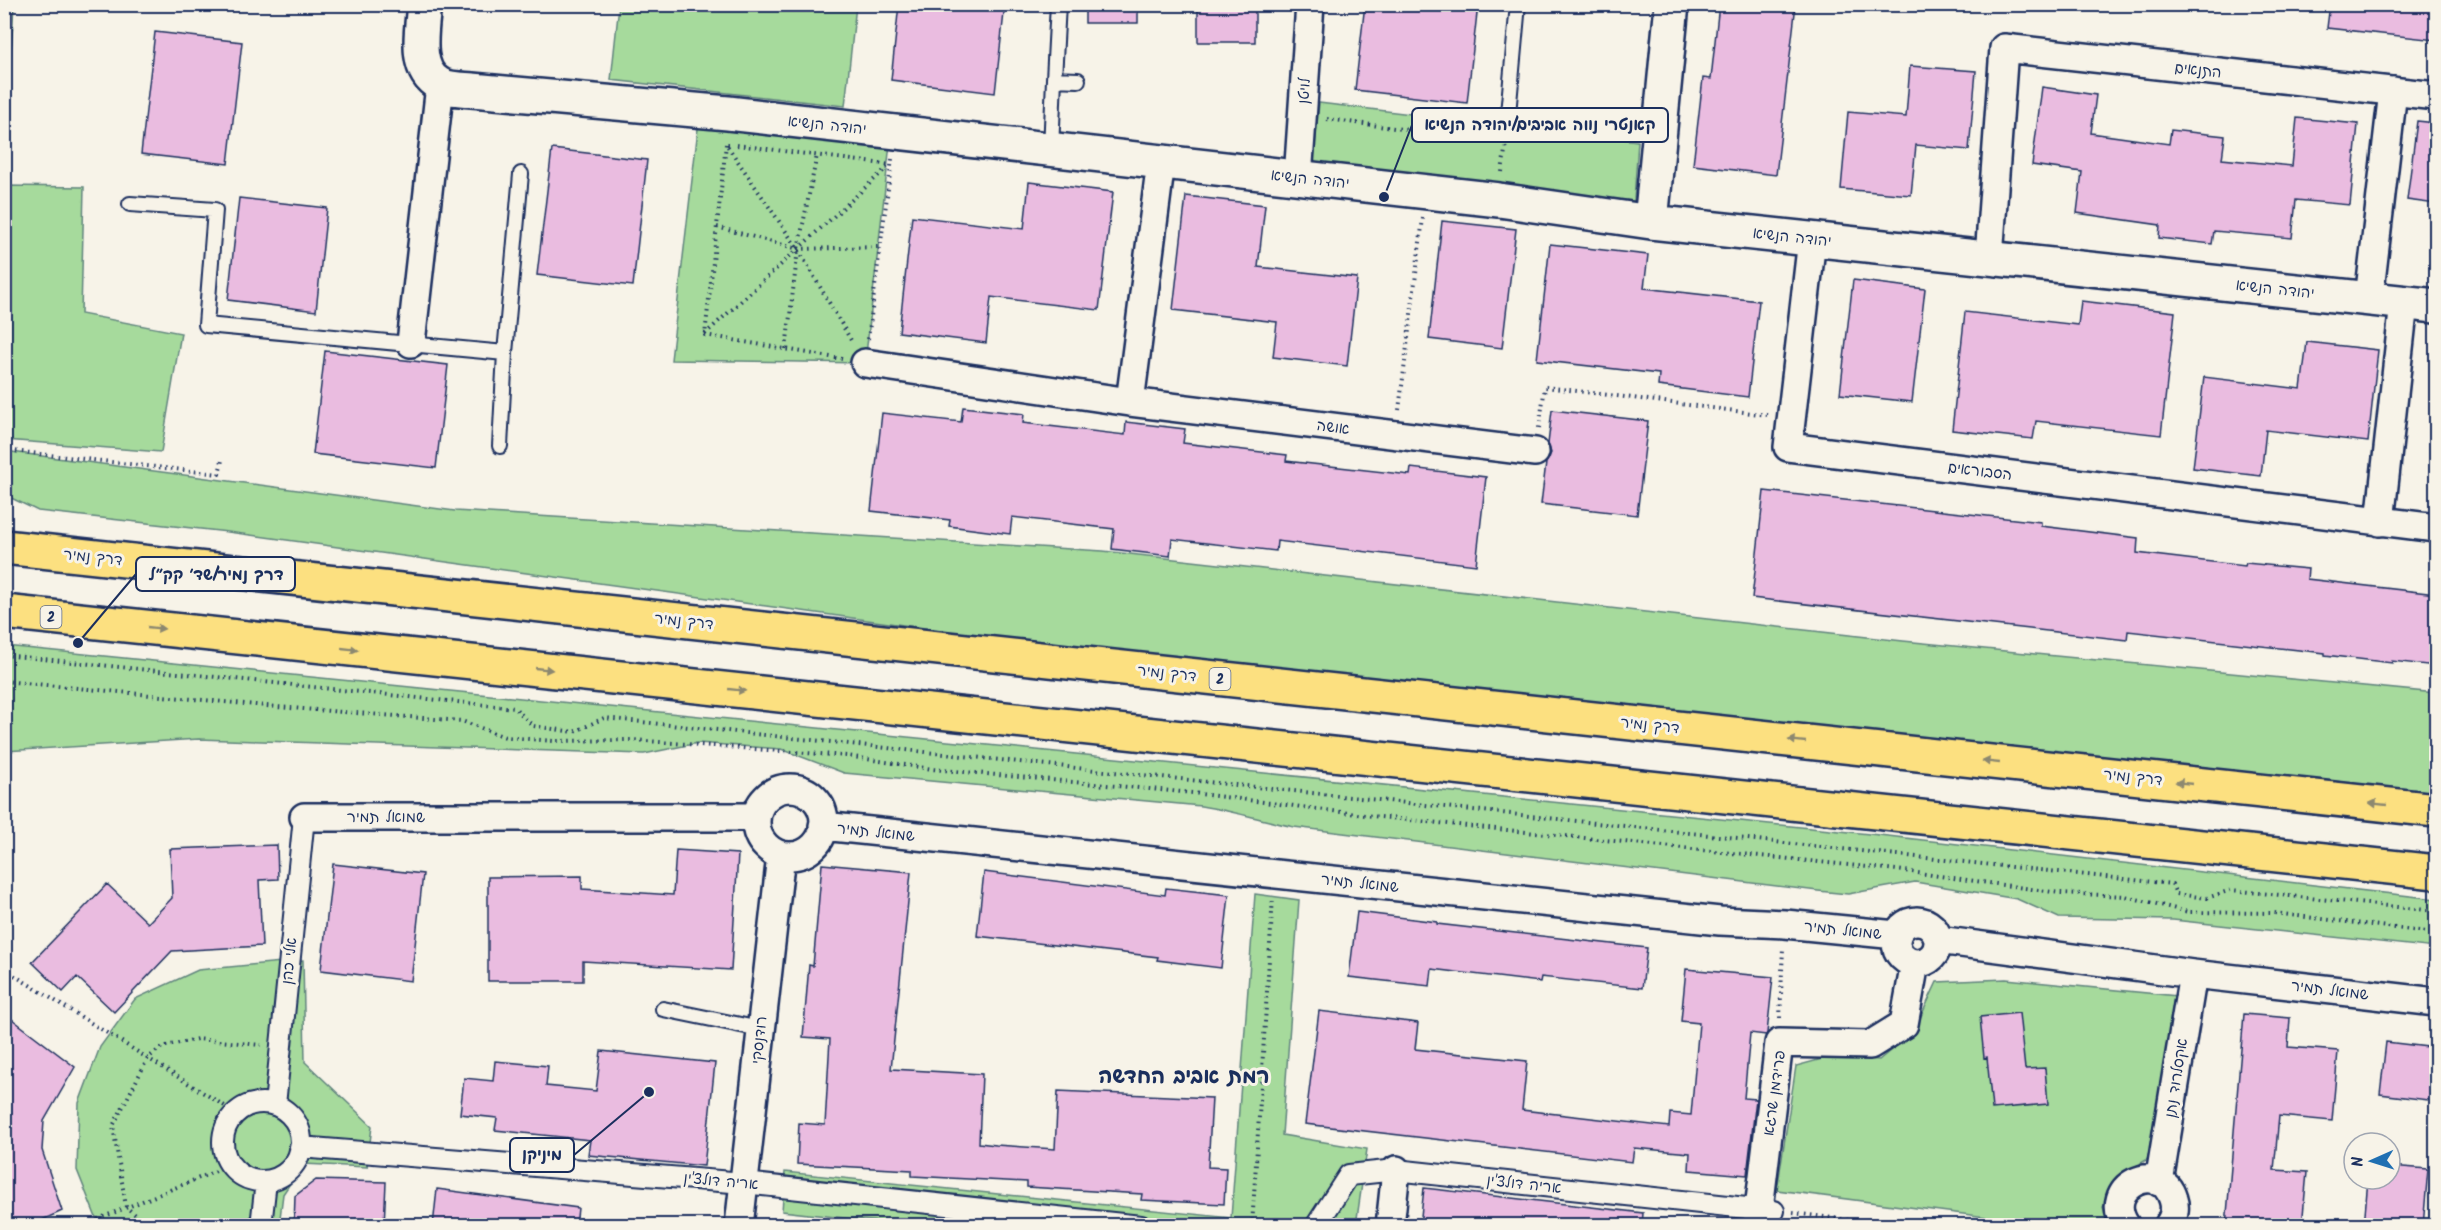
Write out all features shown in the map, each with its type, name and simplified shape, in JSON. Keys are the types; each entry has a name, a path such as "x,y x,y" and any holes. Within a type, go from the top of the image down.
{"highway":[{"path":"4,522 58,553"},
{"name":"דרך נמיר","path":"4,547 2436,810"},
{"name":"2","path":"4,612 2436,872"}],"street":[{"name":"לויטן","path":"1298,178 1310,4"},
{"path":"1651,222 1672,4"},
{"path":"411,343 440,85 427,74 422,56 418,6"},
{"name":"התנאים","path":"1989,258 2004,48 2436,96"},
{"name":"יהודה הנשיא","path":"440,85 472,90 728,113 1427,192 1651,222 2436,306"},
{"path":"2368,299 2393,91"},
{"path":"1130,402 1161,162"},
{"name":"הסבוראים","path":"1812,239 1788,447 2436,528"},
{"path":"2380,522 2404,303"},
{"name":"אושה","path":"865,363 1130,402 1535,452"},
{"path":"789,787 800,789 819,803 823,814 823,826 814,846 793,856 781,855 769,849 761,840 756,829 756,817 759,806 767,796 789,787"},
{"name":"שמואל תמיר","path":"304,817 756,817"},
{"name":"אלי כהן","path":"275,1105 304,817"},
{"name":"שמואל תמיר","path":"823,826 1720,921 1785,924 1896,935"},
{"name":"רודנסקי","path":"740,1226 781,855"},
{"path":"1919,920 1932,927 1938,940 1937,947 1929,959 1915,963 1909,962 1899,954 1895,941 1896,935 1905,924 1919,920"},
{"name":"שמואל תמיר","path":"1938,940 2193,974 2436,1002"},
{"name":"פרידמן שרגא","path":"1764,1215 1779,1043 1870,1046 1904,1024 1915,963"},
{"name":"אקסלרוד נתן","path":"2159,1182 2193,974"},
{"path":"257,1103 275,1105 292,1116 298,1128 300,1147 295,1163 286,1173 266,1181 258,1181 240,1174 231,1165 224,1152 223,1138 225,1128 236,1113 257,1103"},
{"name":"אריה דולצ'ין","path":"300,1147 744,1183 1141,1226"},
{"path":"1390,1226 1396,1170"},
{"name":"אריה דולצ'ין","path":"1316,1226 1349,1175 1396,1170 1764,1215"},
{"path":"2126,1226 2120,1216 2120,1197 2125,1189 2141,1179 2159,1182 2172,1194 2175,1203 2174,1212 2168,1226"},
{"path":"261,1226 266,1181"}],"lane":[{"path":"1051,150 1058,4"},
{"path":"1507,125 1518,4"},
{"path":"1054,79 1078,80"},
{"path":"500,446 505,353 521,174"},
{"path":"130,204 215,210 206,325 505,353"},
{"path":"663,1009 760,1029"}],"path":[{"path":"1302,116 1506,143 1507,125"},
{"path":"726,144 891,165"},
{"path":"705,335 726,144"},
{"path":"726,144 798,249 865,363"},
{"path":"786,349 798,249 817,155"},
{"path":"705,335 891,165"},
{"path":"865,363 891,165"},
{"path":"1396,435 1427,192"},
{"path":"717,227 798,249 880,247"},
{"path":"705,335 865,363"},
{"path":"1535,452 1545,387 1792,418"},
{"path":"4,450 219,474 222,460"},
{"path":"4,656 515,708 533,726 574,732 604,718 2160,882 2172,884 2176,894 2207,898 2231,890 2436,911"},
{"path":"4,681 462,721 505,737 554,741 633,740 847,756 932,769 1194,793 1380,817 1897,870 2060,893 2124,896 2188,912 2274,913 2436,933"},
{"path":"1252,1226 1274,873"},
{"path":"1779,1043 1785,924"},
{"path":"4,969 236,1113"},
{"path":"149,1226 126,1207 113,1126 148,1058 162,1047 197,1039 280,1047"},
{"path":"81,1226 231,1165"},
{"path":"1764,1215 1896,1226"}],"green space":[{"path":"4,5 14,5 5,145"},
{"path":"619,5 856,5 845,106 611,80"},
{"path":"1319,103 1638,141 1634,201 1313,168"},
{"path":"699,120 890,144 865,363 671,360"},
{"path":"4,186 84,187 81,314 181,333 161,452 5,440"},
{"path":"4,451 455,511 1103,551 1903,641 2436,693 2436,792 1100,652 228,532 38,511 5,495"},
{"path":"5,646 1879,835 2436,899 2436,948 2173,920 2059,918 2017,899 1915,882 1848,894 1818,891 1294,827 1201,806 844,773 781,749 698,743 644,754 199,739 5,751"},
{"path":"1255,894 1299,900 1282,1135 1367,1149 1356,1225 916,1226 782,1211 785,1172 1231,1218"},
{"path":"303,960 305,1062 372,1126 367,1167 303,1164 283,1194 279,1226 99,1225 77,1170 79,1103 100,1047 135,999 198,970"},
{"path":"2006,979 2177,996 2156,1154 2123,1174 2103,1207 2109,1225 2049,1225 1777,1190 1796,1066 1833,1056 1879,1060 1914,1031 1937,982"}],"building":[{"path":"899,4 1005,4 995,93 891,80"},
{"path":"1085,4 1138,4 1138,23 1085,23"},
{"path":"1198,4 1255,4 1255,42 1198,42"},
{"path":"1365,4 1478,4 1467,103 1355,90"},
{"path":"1719,4 1796,4 1776,175 1693,165 1703,78 1711,79"},
{"path":"2330,4 2436,4 2436,40 2327,28"},
{"path":"155,32 242,42 228,164 141,154"},
{"path":"1910,66 1976,71 1969,150 1916,145 1911,195 1841,189 1848,112 1906,117"},
{"path":"2042,87 2096,95 2091,133 2169,144 2171,130 2225,136 2222,159 2292,166 2297,118 2358,124 2350,205 2296,200 2292,238 2214,231 2212,244 2159,238 2160,225 2077,213 2082,172 2032,165"},
{"path":"2417,121 2436,123 2436,204 2407,200"},
{"path":"552,149 647,160 633,286 537,275"},
{"path":"1029,182 1113,192 1099,310 991,297 986,343 899,332 912,216 1024,229"},
{"path":"1186,196 1265,205 1258,267 1357,278 1347,366 1273,357 1277,322 1173,310"},
{"path":"239,198 327,208 316,311 228,300"},
{"path":"1442,221 1516,229 1502,348 1429,339"},
{"path":"1550,244 1648,255 1644,288 1759,301 1748,397 1658,386 1659,374 1537,360"},
{"path":"1853,280 1925,289 1912,402 1840,394"},
{"path":"2081,301 2175,312 2161,435 2036,421 2033,439 1952,430 1965,312 2078,325"},
{"path":"2307,342 2378,350 2368,442 2266,430 2261,476 2193,468 2204,377 2301,389"},
{"path":"325,351 448,365 436,468 313,454"},
{"path":"963,407 1024,414 1023,423 1125,435 1126,422 1185,429 1183,443 1287,455 1286,461 1410,475 1411,468 1486,477 1476,565 1277,541 1276,551 1172,539 1170,556 1112,549 1114,529 1012,517 1010,534 949,526 950,520 871,511 882,413 961,422"},
{"path":"1552,410 1648,421 1637,515 1541,504 1546,463 1551,453 1548,444"},
{"path":"1764,491 2041,522 2041,526 2138,538 2137,553 2245,566 2246,563 2308,569 2307,579 2436,594 2436,666 2392,661 2392,663 2325,655 2325,653 2128,631 2127,640 1752,598"},
{"path":"277,845 278,879 259,880 262,946 172,951 114,1012 77,977 63,992 32,962 107,884 148,923 172,898 170,849"},
{"path":"676,850 738,854 731,970 583,961 583,981 488,981 488,877 582,876 582,889 673,895"},
{"path":"333,864 423,874 411,981 321,970"},
{"path":"822,864 911,872 891,1069 982,1074 979,1143 996,1145 1055,1149 1058,1091 1212,1098 1208,1167 1226,1168 1224,1204 1141,1200 1142,1194 1027,1187 1027,1182 912,1176 912,1170 797,1164 799,1123 825,1125 830,1039 803,1037 809,965 813,966"},
{"path":"984,872 1165,895 1166,888 1229,895 1221,968 1157,960 1158,957 977,936"},
{"path":"1357,912 1437,922 1437,924 1647,948 1642,988 1541,977 1540,982 1432,969 1430,986 1349,977"},
{"path":"1686,969 1773,977 1767,1033 1766,1035 1750,1033 1744,1098 1756,1099 1747,1175 1689,1170 1690,1153 1634,1148 1632,1162 1305,1124 1319,1011 1418,1023 1415,1049 1527,1061 1522,1110 1669,1127 1670,1113 1691,1115 1699,1023 1681,1021"},
{"path":"4,1013 75,1067 44,1121 42,1150 62,1211 29,1226 4,1226"},
{"path":"2019,1013 2025,1069 2045,1068 2048,1104 1992,1109 1980,1017"},
{"path":"2244,1014 2290,1018 2288,1047 2338,1051 2332,1121 2279,1116 2274,1170 2307,1172 2302,1226 2226,1226"},
{"path":"2386,1042 2436,1048 2436,1101 2380,1094"},
{"path":"601,1051 715,1063 704,1166 588,1155 590,1140 495,1130 497,1118 460,1114 464,1078 493,1081 495,1061 548,1066 546,1086 596,1091"},
{"path":"2402,1167 2428,1169 2423,1226 2364,1226 2367,1191 2402,1191"},
{"path":"316,1180 386,1182 384,1226 294,1226 295,1196"},
{"path":"1424,1188 1643,1213 1642,1226 1420,1226"},
{"path":"437,1189 578,1208 576,1226 433,1226"}],"place":[{"name":"קאנטרי נווה אביבים/יהודה הנשיא","path":"1384,197"},
{"name":"דרך נמיר/שד׳ קק״ל","path":"78,643"},
{"name":"מיניקן","path":"649,1092"}],"district":[{"name":"רמת אביב החדשה","path":"1184,1076"}]}
